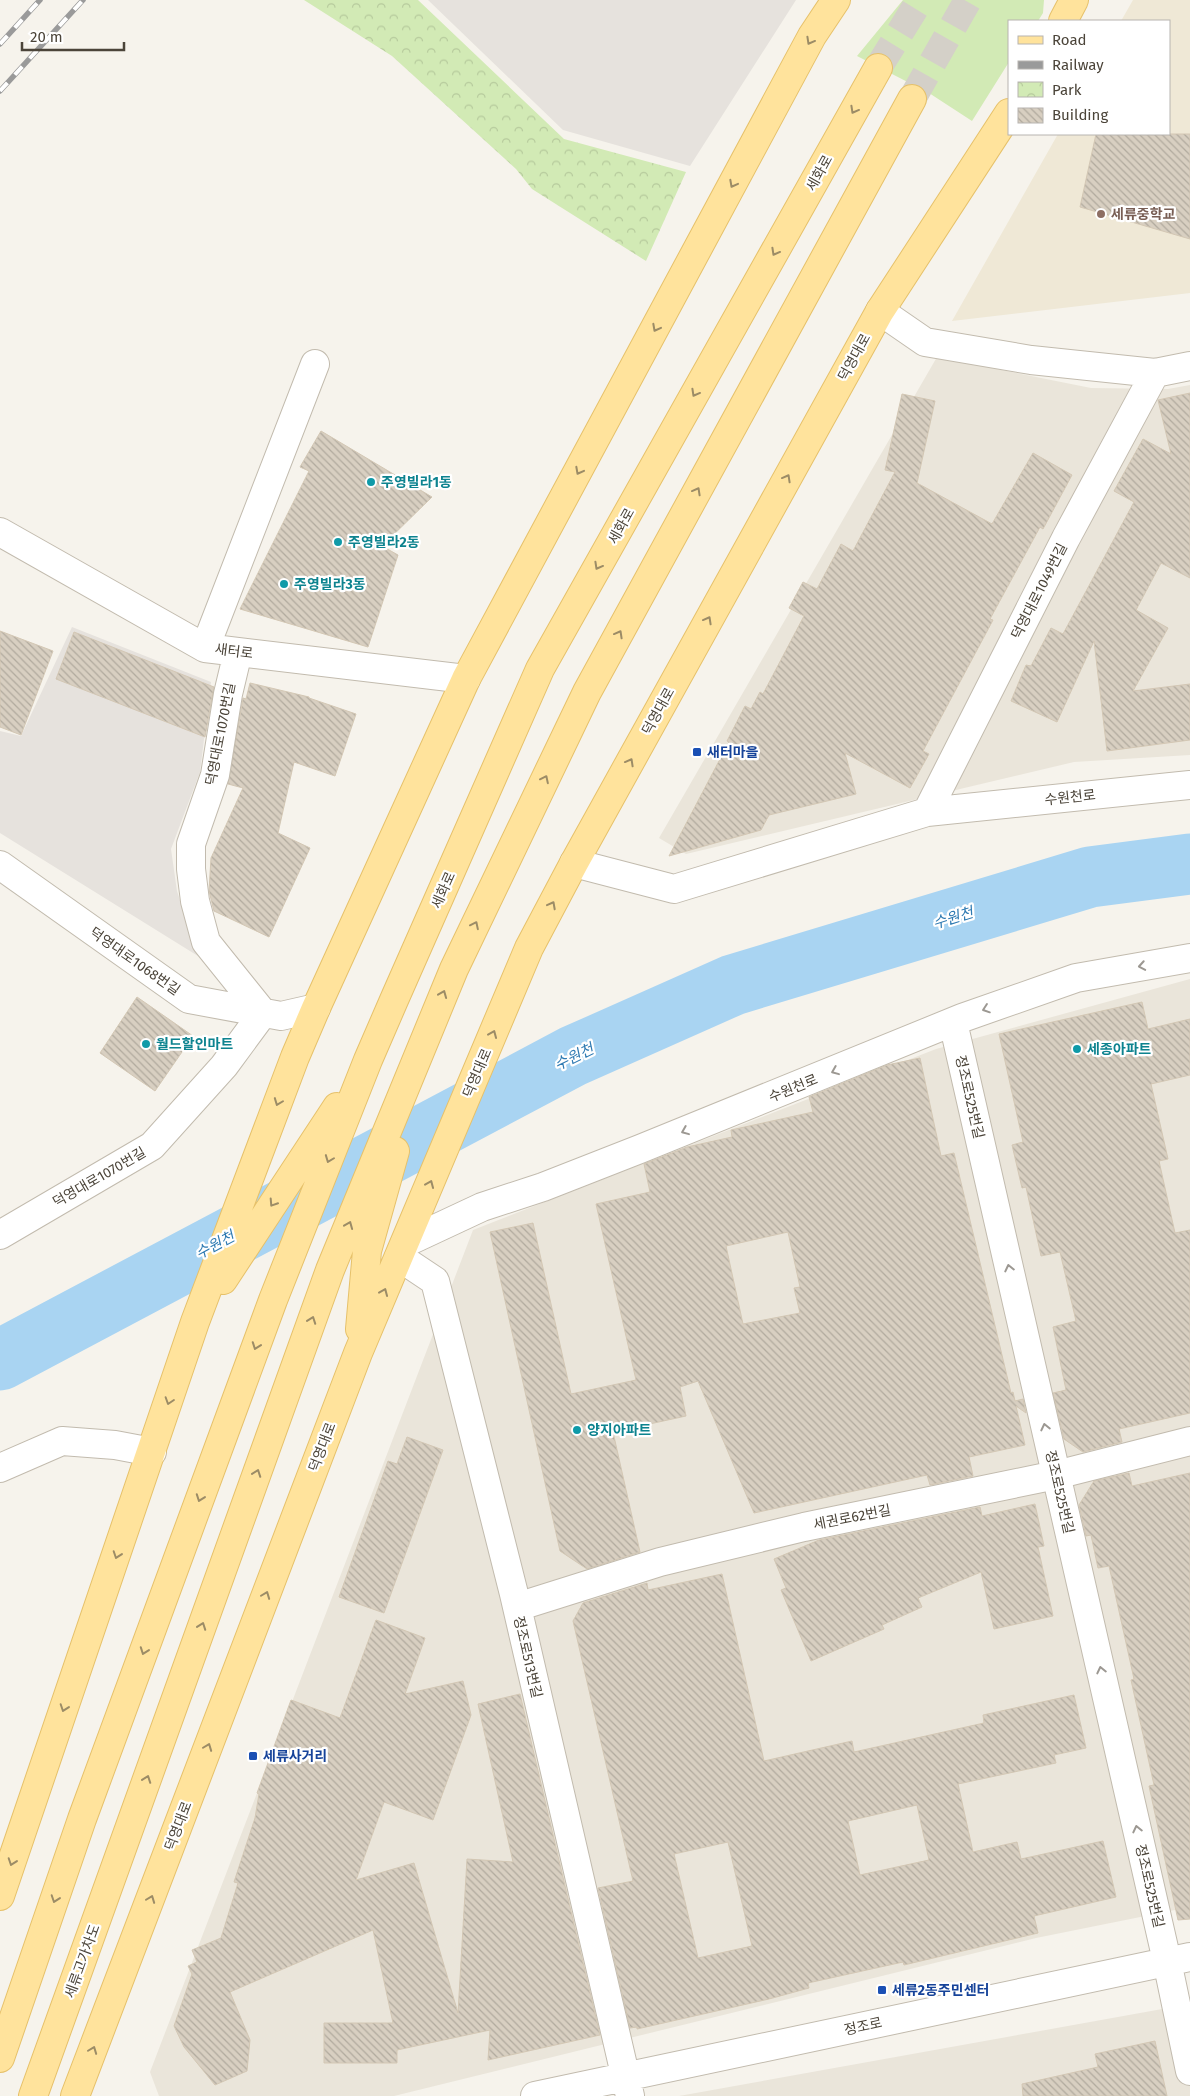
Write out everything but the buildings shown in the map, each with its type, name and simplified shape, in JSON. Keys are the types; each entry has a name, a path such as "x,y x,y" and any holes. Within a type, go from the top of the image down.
{"main road":[{"path":"0,1896 195,1322 295,1057 316,1008 466,679 808,45 836,0"},
{"path":"1049,20 1052,0"},
{"path":"1064,20 1074,0"},
{"name":"세화로","path":"368,1060 540,669 878,68"},
{"path":"358,1353 367,1251 432,1022 454,969 587,692 912,99"},
{"name":"덕영대로","path":"76,2096 358,1353 529,948 574,863 880,311 1008,114"},
{"name":"세류고가차도","path":"33,2096 330,1270 432,1022"},
{"path":"195,1322 368,1060"},
{"path":"0,2058 82,1819 273,1300 368,1060"}],"street":[{"path":"880,311 925,342 1031,360 1154,373 1190,366"},
{"path":"205,648 314,364"},
{"name":"덕영대로1049번길","path":"927,812 1066,538 1154,373"},
{"name":"새터로","path":"0,532 205,648 466,679"},
{"name":"덕영대로1070번길","path":"0,1235 152,1146 224,1066 263,1013 206,942 195,901 191,869 191,844 215,775 228,694 238,652"},
{"name":"수원천로","path":"574,863 674,888 927,812 1190,785"},
{"name":"덕영대로1068번길","path":"0,865 189,999 281,1016 316,1008"},
{"name":"수원천로","path":"405,1243 482,1207 543,1187 640,1149 953,1022 1076,978 1190,958"},
{"name":"정조로525번길","path":"953,1022 1056,1475 1179,1959 1190,2071"},
{"name":"정조로513번길","path":"405,1243 435,1281 517,1607 627,2086"},
{"path":"0,1468 62,1441 115,1445 152,1452"},
{"name":"세권로62번길","path":"517,1607 660,1562 804,1526 1056,1475 1190,1441"},
{"name":"정조로","path":"535,2096 627,2086 1179,1959"}],"shaded area":[{"path":"428,0 796,0 690,166 563,130"},
{"name":"세류중학교","path":"1133,0 1190,0 1190,293 952,321 1057,135 1170,135 1170,20 1122,20"},
{"path":"937,357 1091,388 1168,389 1190,385 1190,755 1074,762 686,854 659,838"},
{"path":"72,627 211,682 200,772 171,849 177,891 198,956 0,833 0,731 21,736"},
{"path":"1190,979 1190,1907 1036,1938 394,2096 159,2096 150,2072 473,1230 936,1049"},
{"path":"1190,2004 1190,2096 679,2096"}],"green space":[{"path":"304,0 418,0 564,139 686,172 646,261 532,189 516,169 392,56"},
{"path":"903,0 1044,0 1043,13 1039,20 1008,20 1008,64 972,121 929,93 857,56"}],"waterway":[{"name":"수원천","path":"0,1360 573,1056 733,985 1090,877 1190,864"}],"tunnel":[{"path":"878,68 920,0"},
{"path":"912,99 968,0"}],"railway":[{"path":"0,44 40,0"},
{"path":"0,91 83,0"}],"place":[{"name":"세류중학교","path":"1101,214"},
{"name":"주영빌라1동","path":"371,482"},
{"name":"주영빌라2동","path":"338,542"},
{"name":"주영빌라3동","path":"284,584"},
{"name":"새터마을","path":"697,752"},
{"name":"월드할인마트","path":"146,1044"},
{"name":"세종아파트","path":"1077,1049"},
{"name":"양지아파트","path":"577,1430"},
{"name":"세류사거리","path":"253,1756"},
{"name":"세류2동주민센터","path":"882,1990"}]}
